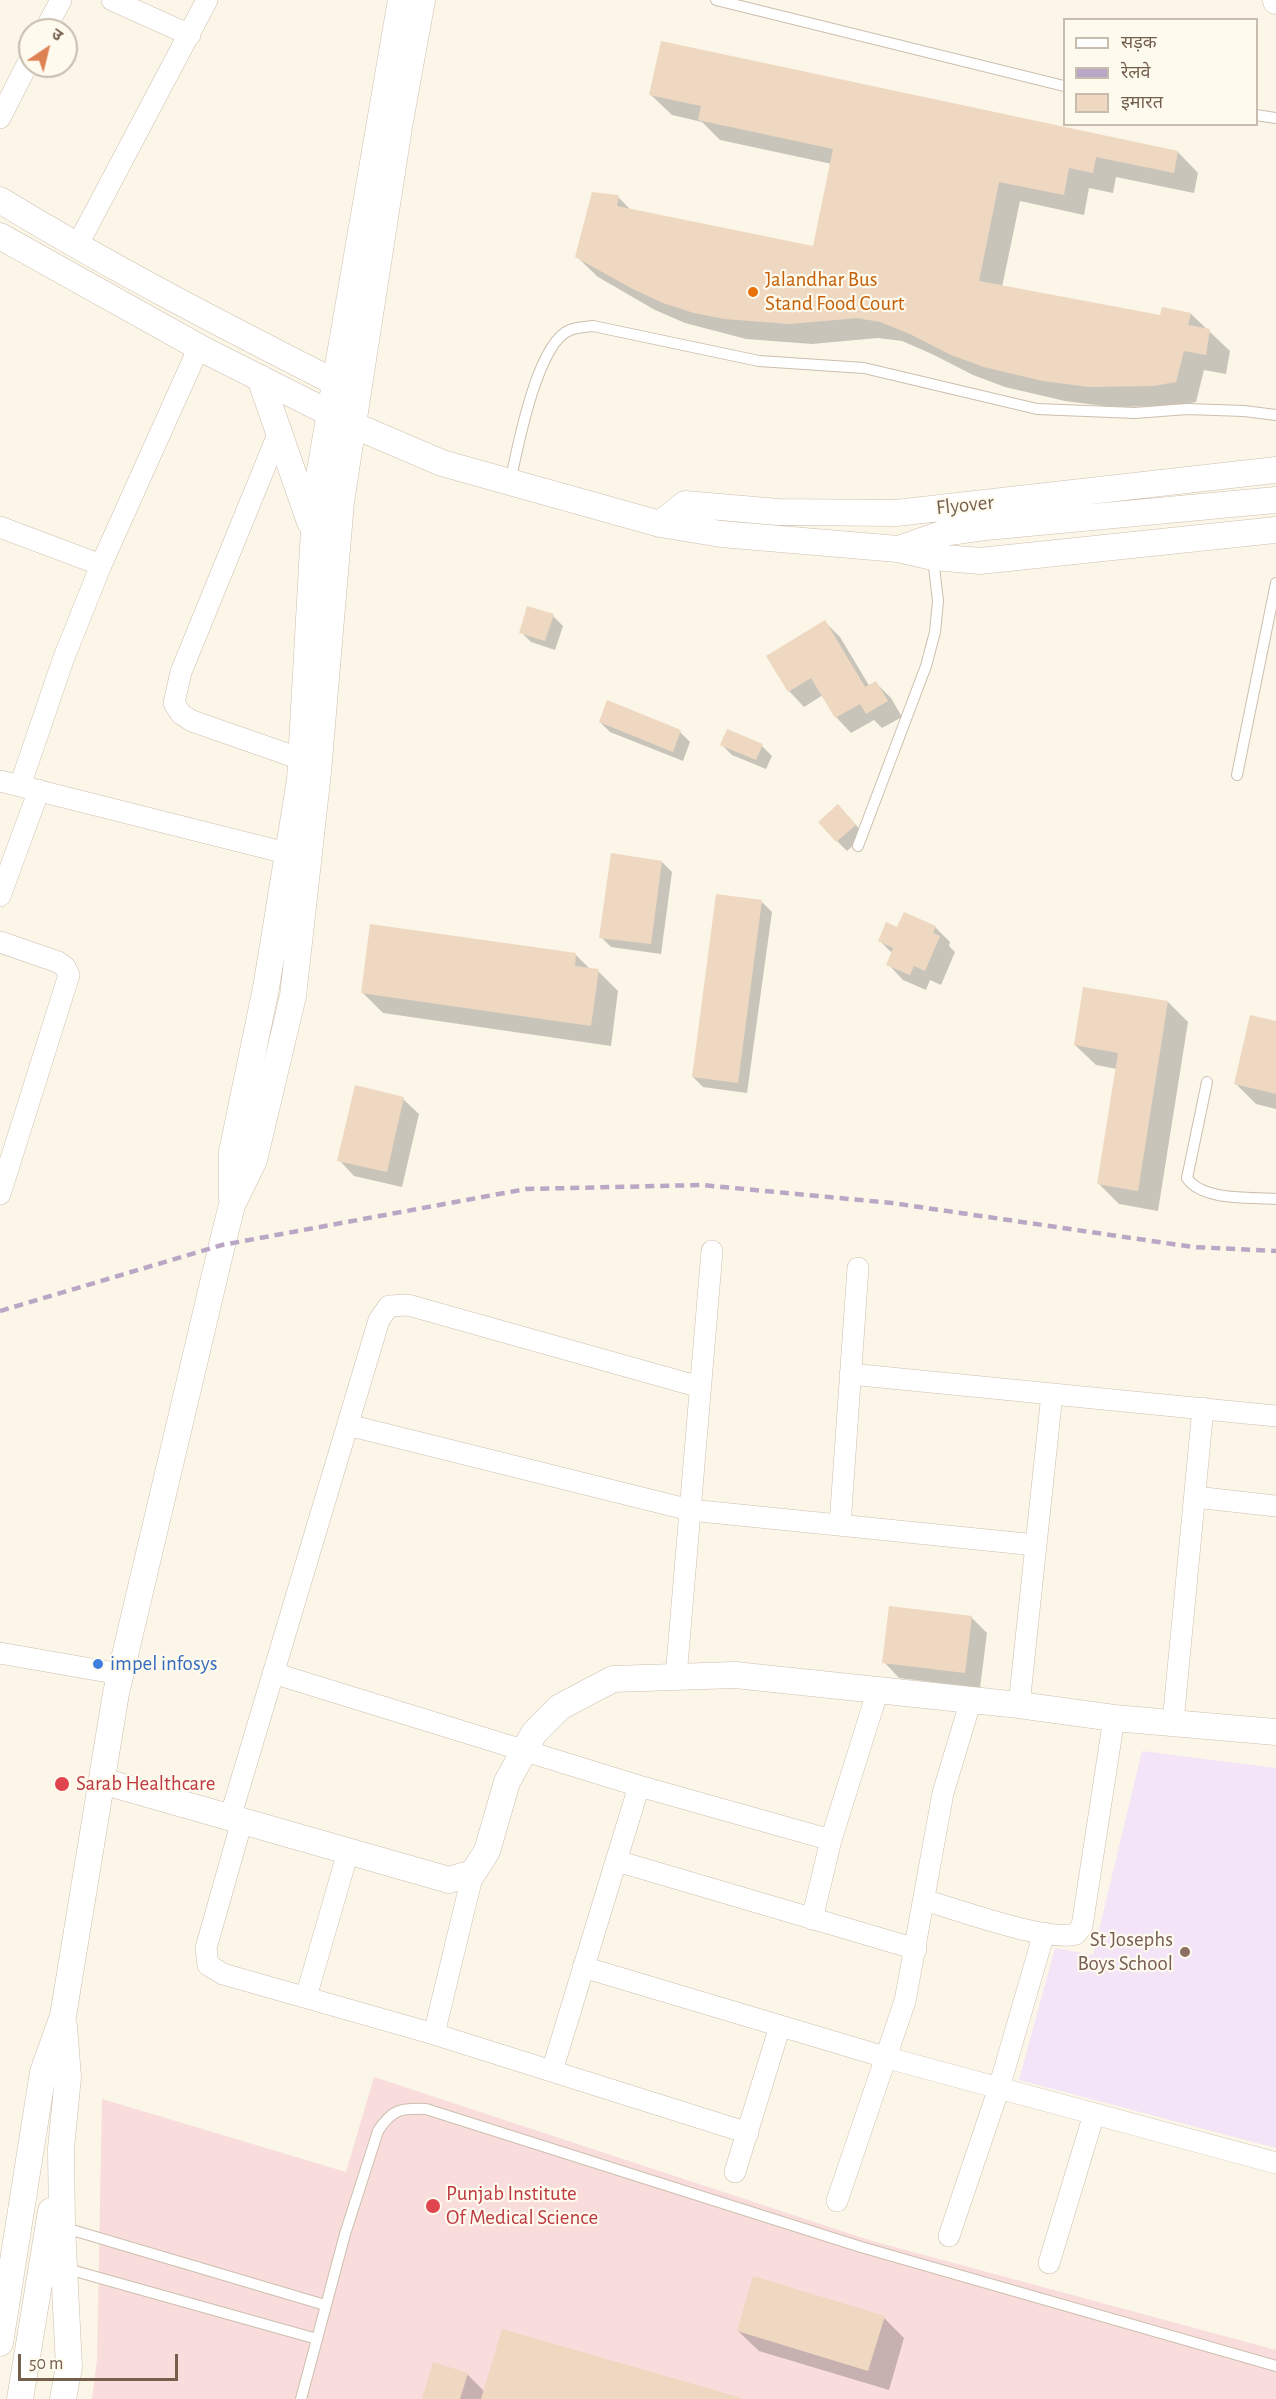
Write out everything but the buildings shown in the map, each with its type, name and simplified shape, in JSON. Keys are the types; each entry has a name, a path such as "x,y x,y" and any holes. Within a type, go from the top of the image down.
{"street":[{"path":"51,18 61,0"},
{"path":"112,0 190,35"},
{"path":"77,246 207,0"},
{"path":"298,856 301,759 316,494 401,0"},
{"path":"0,2343 43,2072 63,2016 120,1674 232,1205 232,1152 266,988 298,856 341,502 399,127 422,0"},
{"path":"0,118 20,78"},
{"path":"0,201 215,322 357,394"},
{"path":"0,236 199,347 353,425 442,463 660,524 721,534 898,549 933,558 980,561 1276,530"},
{"path":"0,896 20,786 63,660 101,565 199,347"},
{"path":"260,378 314,533"},
{"path":"279,432 180,672 174,703 181,714 192,721 301,759"},
{"name":"Flyover","path":"660,524 685,504 778,512 896,513 1276,470"},
{"path":"898,549 944,533 986,527 1276,500"},
{"path":"0,527 101,565"},
{"path":"20,786 298,856"},
{"path":"0,942 58,962 65,967 69,975 0,1194"},
{"path":"676,1677 712,1251"},
{"path":"840,1525 858,1268"},
{"path":"700,1388 408,1305 389,1306 379,1320 273,1673 236,1820 205,1958 208,1965 223,1974 434,2034 748,2133"},
{"path":"850,1374 1276,1416"},
{"path":"1019,1705 1052,1394"},
{"path":"1173,1722 1203,1408"},
{"path":"348,1425 690,1510 1036,1545"},
{"path":"1194,1497 1276,1506"},
{"path":"0,1653 120,1674"},
{"path":"273,1673 639,1786 831,1840"},
{"path":"434,2034 473,1873 487,1851 507,1782 534,1733 560,1707 613,1679 735,1675 1019,1705 1114,1718 1276,1732"},
{"path":"812,1919 831,1840 878,1690"},
{"path":"837,2201 888,2058 905,2001 943,1793 971,1700"},
{"path":"924,1900 1044,1933 1067,1936 1076,1934 1082,1926 1114,1718"},
{"path":"102,1781 449,1880 473,1873"},
{"path":"552,2071 639,1786"},
{"path":"306,1997 348,1852"},
{"path":"616,1861 916,1949"},
{"path":"949,2236 999,2088 1044,1933"},
{"path":"583,1967 888,2058 1276,2163"},
{"path":"20,2399 61,2148 69,2077 63,2016"},
{"path":"735,2172 780,2026"},
{"path":"1049,2263 1094,2114"},
{"path":"61,2148 62,2227 69,2367 63,2399"}],"lane":[{"path":"716,0 1063,86"},
{"path":"1258,115 1276,118"},
{"path":"510,483 524,422 551,347 569,330 593,326 759,361 864,368 1037,409 1135,413 1187,409 1244,411 1276,416"},
{"path":"858,846 926,666 935,632 938,601 933,558"},
{"path":"1237,776 1276,583"},
{"path":"1207,1082 1187,1178 1192,1186 1204,1193 1276,1199"},
{"path":"301,2399 325,2305 378,2130 386,2117 403,2108 426,2109 861,2247 1276,2366"},
{"path":"62,2227 325,2305"},
{"path":"64,2268 317,2338"}],"shaded area":[{"name":"St Josephs Boys School","path":"1142,1751 1276,1768 1276,2148 1019,2080 1055,1948 1093,1955"},
{"name":"Punjab Institute Of Medical Science","path":"374,2077 872,2241 1276,2350 1276,2399 92,2399 97,2360 102,2099 346,2172"}],"railway":[{"path":"0,1311 222,1245 526,1189 702,1185 892,1203 1193,1247 1276,1251"}],"place":[{"name":"Jalandhar Bus Stand Food Court","path":"753,292"},
{"name":"impel infosys","path":"98,1664"},
{"name":"Sarab Healthcare","path":"62,1784"},
{"name":"St Josephs Boys School","path":"1185,1952"},
{"name":"Punjab Institute Of Medical Science","path":"433,2206"}]}
